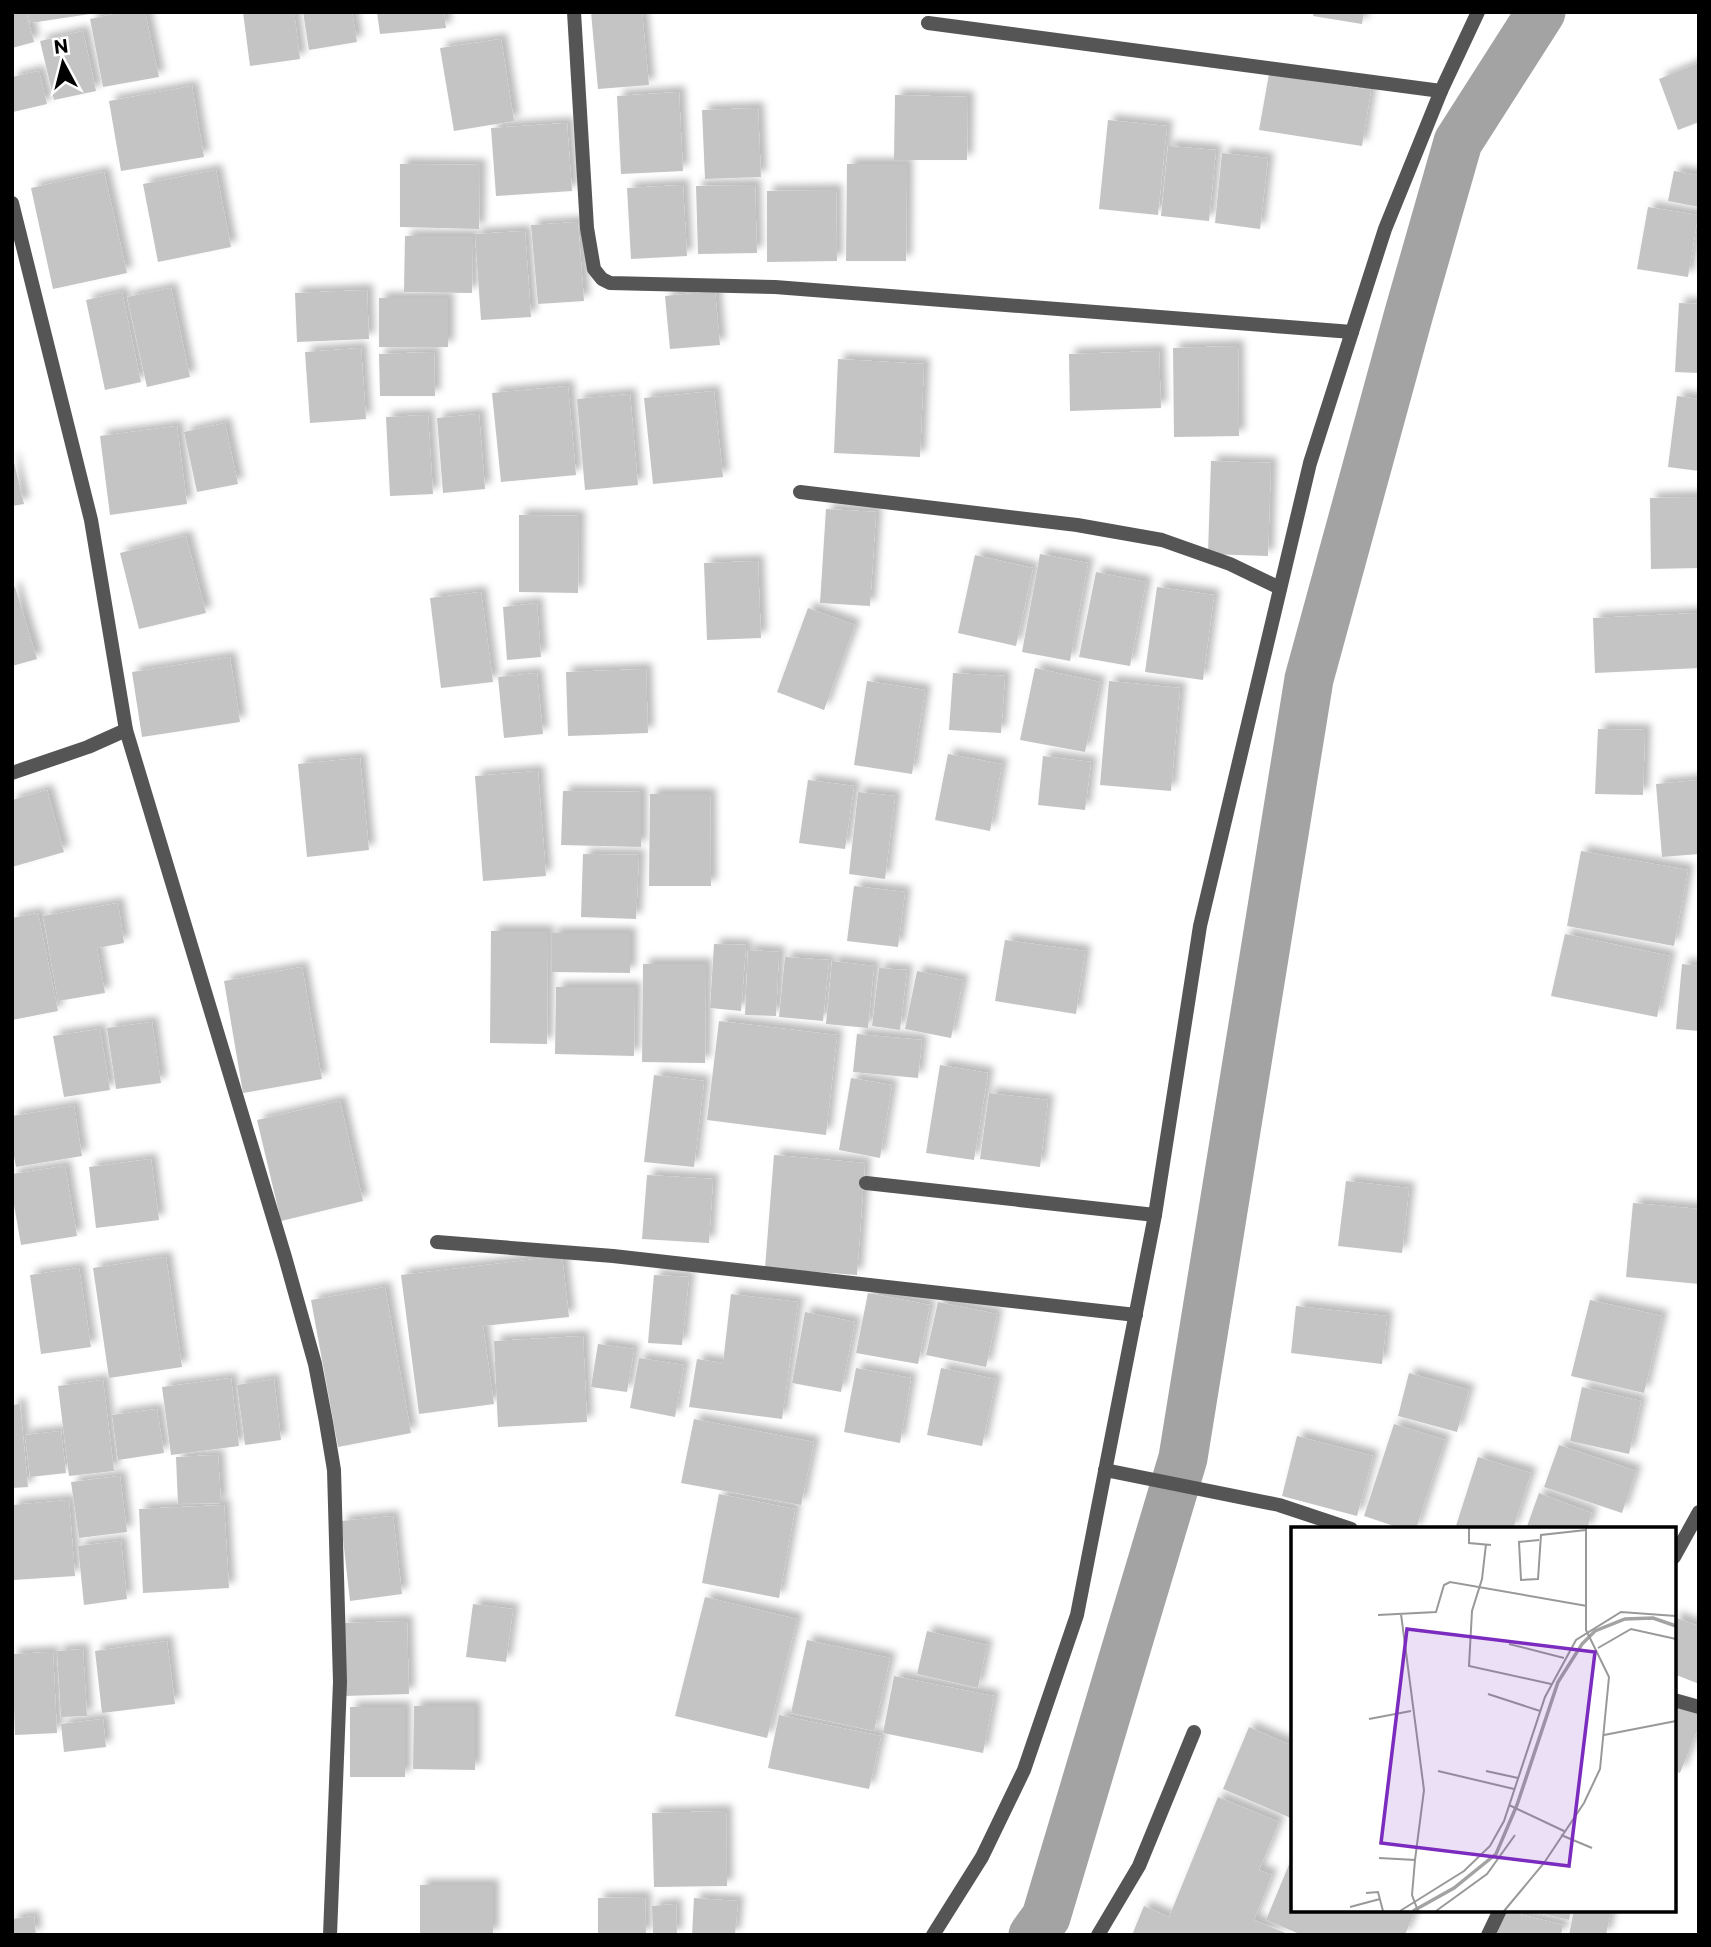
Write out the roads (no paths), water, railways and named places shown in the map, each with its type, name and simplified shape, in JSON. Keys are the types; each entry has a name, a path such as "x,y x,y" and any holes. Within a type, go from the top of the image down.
{"street":[{"path":"574,12 587,228 594,269 610,283 775,288 1352,332"},
{"path":"933,1935 982,1857 1024,1770 1077,1615 1155,1215 1200,926 1310,463 1385,229 1441,91 1478,12"},
{"path":"928,23 1441,91"},
{"path":"12,203 91,520 126,730 285,1257 315,1364 326,1422 334,1470 340,1682 330,1935"},
{"path":"800,492 1077,525 1162,540 1230,565 1280,588"},
{"path":"12,773 88,747 126,730"},
{"path":"866,1183 1155,1215"},
{"path":"436,1242 612,1256 1136,1315"},
{"path":"1105,1470 1279,1505 1345,1527"},
{"path":"1676,1553 1699,1512"},
{"path":"1676,1701 1699,1707"},
{"path":"1098,1935 1139,1866 1194,1732"},
{"path":"1488,1935 1499,1912"}],"waterway":[{"path":"1033,1935 1046,1917 1183,1458 1309,679 1458,142 1541,12"}]}
